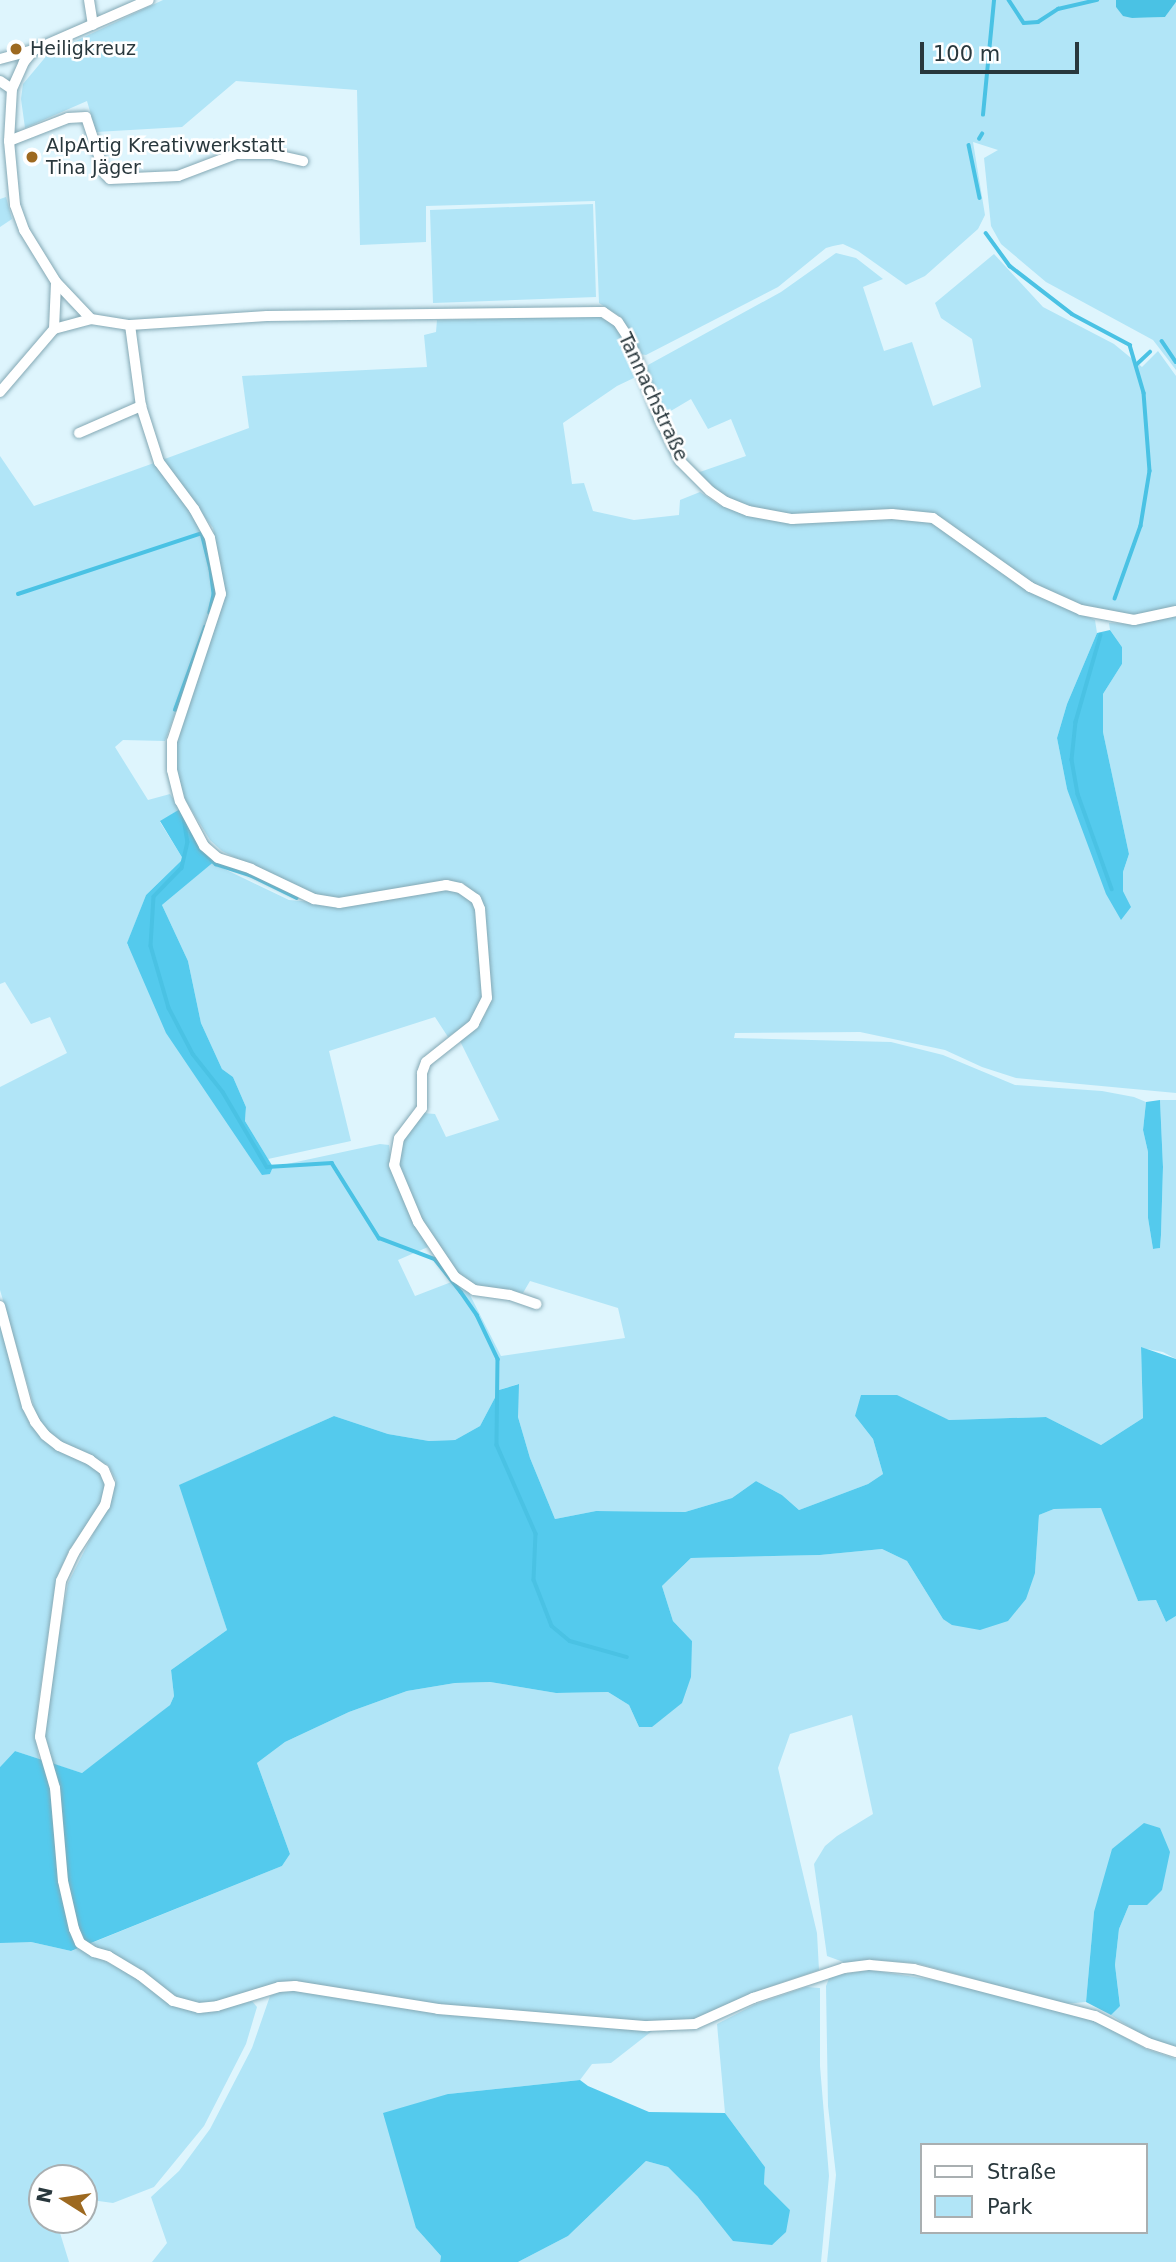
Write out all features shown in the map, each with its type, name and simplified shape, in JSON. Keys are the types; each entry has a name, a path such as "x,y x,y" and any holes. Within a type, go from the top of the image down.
{"street":[{"path":"89,0 93,25"},
{"path":"0,59 34,50 149,0"},
{"path":"34,50 24,62 12,89 9,141 15,205 24,230 56,282 91,319"},
{"path":"0,81 12,89"},
{"path":"9,141 68,118 86,117 105,174 110,179 178,176 236,154 272,154 303,162"},
{"path":"0,392 54,329 56,282"},
{"name":"Tannachstraße","path":"54,329 91,319 130,325 267,316 603,312 618,322 629,340 659,418 680,461 702,484 726,502 748,512 792,519 892,514 933,518 1030,587 1081,610 1134,620 1176,611"},
{"path":"130,325 141,406 159,462 194,509 210,538 221,594 172,741 172,770 180,801 204,846 218,859 251,869 314,900 339,903 446,885 460,888 476,899 481,909 487,998 474,1024 426,1062 422,1073 422,1108 399,1138 394,1165 418,1222 455,1277 474,1290 510,1295 536,1304"},
{"path":"79,433 141,406"},
{"path":"0,1306 27,1406 35,1422 45,1435 59,1446 90,1460 104,1470 110,1484 105,1505 74,1553 61,1581 40,1737 55,1788 64,1881 74,1929 80,1944 108,1956 140,1975 173,2001 199,2008 217,2006 279,1987 295,1986 438,2009 647,2026 695,2024 753,1998 844,1968 870,1965 914,1969 1095,2016 1148,2043 1176,2052"}],"green space":[{"path":"163,0 1116,0 1116,7 1132,18 1165,17 1176,2 1176,370 1153,340 1046,282 1001,244 991,226 984,158 998,150 973,142 985,215 978,229 925,276 906,285 858,251 843,244 833,246 826,248 778,287 646,355 640,354 621,317 599,303 595,201 426,206 426,242 360,245 357,90 236,81 182,127 96,132 87,101 25,128 21,99 23,84 48,54"},
{"path":"6,197 12,219 0,227 0,199"},
{"path":"593,204 596,297 433,303 430,210"},
{"path":"836,253 856,258 883,279 863,287 884,351 912,342 933,406 981,387 972,339 941,318 935,303 994,254 1043,307 1114,344 1142,367 1158,351 1176,376 1176,607 1133,616 1082,606 1032,583 992,558 946,520 934,515 793,515 749,508 727,499 697,473 746,456 731,419 708,429 691,399 664,415 647,372 648,365 781,292"},
{"path":"597,316 616,325 640,375 617,386 563,423 572,484 584,483 593,511 634,520 679,515 680,500 700,492 719,505 745,515 792,523 892,518 932,523 1028,590 1095,620 1097,633 1067,704 1057,738 1067,789 1131,907 1123,891 1123,872 1129,854 1103,732 1103,694 1122,664 1122,647 1110,630 1109,623 1135,624 1176,614 1176,1093 1016,1078 982,1067 945,1050 860,1032 735,1033 734,1038 891,1042 943,1055 1015,1085 1102,1091 1146,1102 1143,1130 1148,1152 1148,1218 1153,1249 1160,1248 1161,1235 1163,1167 1160,1100 1176,1100 1176,1359 1163,1352 1141,1348 1143,1418 1101,1445 1046,1417 949,1420 928,1412 855,1416 873,1439 883,1474 868,1484 799,1510 782,1495 756,1481 732,1498 685,1512 596,1511 555,1519 530,1458 518,1417 518,1384 499,1390 480,1426 455,1440 429,1441 388,1434 334,1416 180,1485 227,1630 171,1670 174,1696 170,1705 117,1748 82,1773 53,1764 45,1735 46,1706 68,1583 113,1495 116,1480 108,1465 47,1433 38,1420 0,1290 0,1087 67,1053 50,1017 31,1024 5,982 0,984 0,456 34,506 154,463 191,511 206,540 215,592 212,612 165,741 123,740 115,747 148,800 170,794 180,809 160,822 183,859 146,895 127,944 270,1174 273,1167 380,1144 389,1145 393,1176 428,1247 398,1260 415,1296 454,1281 469,1293 501,1356 625,1338 618,1308 530,1281 523,1293 467,1284 457,1274 422,1220 398,1164 404,1139 423,1113 435,1114 446,1137 499,1120 460,1041 485,1015 491,999 484,908 479,896 463,883 446,881 338,899 301,891 222,851 210,840 186,801 176,770 177,741 183,713 225,594 213,528 162,460 249,428 242,376 427,367 424,335 436,332 437,320"},
{"path":"212,863 289,900 313,902 446,888 475,901 484,997 471,1022 457,1034 455,1032 448,1037 435,1017 329,1051 351,1141 268,1159 245,1121 246,1107 233,1077 222,1069 201,1023 188,961 162,905"},
{"path":"0,1324 22,1408 31,1426 56,1450 88,1464 100,1473 105,1485 102,1503 69,1550 56,1579 38,1705 35,1737 39,1759 15,1751 0,1767"},
{"path":"1102,1508 1138,1601 1156,1600 1166,1622 1176,1616 1176,2048 1150,2040 1111,2015 1120,2005 1115,1965 1119,1929 1129,1905 1162,1890 1094,1912 1086,2002 1064,2004 916,1963 872,1960 846,1963 827,1956 814,1864 825,1846 873,1814 852,1715 790,1734 778,1768 817,1933 819,1970 752,1993 694,2019 650,2023 439,2005 295,1982 279,1982 216,2002 199,2004 175,1997 142,1972 89,1944 282,1866 290,1854 257,1763 285,1742 349,1712 407,1691 455,1683 490,1682 556,1693 608,1692 629,1705 639,1727 692,1641 673,1621 662,1586 691,1558 820,1555 882,1549 907,1561 943,1619 1035,1573 1039,1515 1054,1509"},
{"path":"31,1942 71,1951 80,1948 137,1978 171,2003 185,2009 198,2012 218,2010 252,2001 257,2007 246,2044 204,2126 154,2187 113,2203 98,2201 98,2164 28,2164 28,2234 60,2234 69,2262 0,2262 0,1943"},
{"path":"870,1970 952,1983 1093,2020 1146,2049 1176,2059 1176,2262 827,2262 836,2175 828,2106 826,1986 830,1976"},
{"path":"806,1987 820,1988 820,2066 829,2176 821,2262 518,2262 568,2236 646,2161 668,2167 698,2197 790,2210 764,2184 765,2167 725,2113 717,2024 756,2004"},
{"path":"296,1990 437,2014 652,2031 611,2063 592,2064 580,2080 448,2094 416,2228 441,2256 440,2262 152,2262 167,2243 151,2197 179,2171 210,2129 252,2048 270,1996 280,1991"}],"shaded area":[{"path":"1116,0 1176,2 1165,17 1132,18 1123,16 1116,7"},
{"path":"1110,630 1122,647 1122,664 1103,694 1103,732 1129,854 1123,872 1123,891 1131,907 1121,920 1106,894 1067,789 1057,738 1067,704 1097,633"},
{"path":"180,809 216,860 162,905 188,961 201,1023 222,1069 233,1077 246,1107 245,1121 273,1167 270,1174 262,1175 166,1033 127,943 146,895 183,859 160,821"},
{"path":"1160,1100 1163,1167 1161,1235 1160,1248 1153,1249 1148,1218 1148,1152 1143,1130 1146,1102"},
{"path":"1141,1347 1176,1359 1176,1616 1166,1622 1156,1600 1138,1601 1101,1508 1054,1509 1039,1515 1035,1573 1026,1599 1008,1621 980,1630 952,1625 943,1619 907,1561 882,1549 820,1555 691,1558 662,1586 673,1621 692,1641 691,1677 682,1703 652,1727 639,1727 629,1705 608,1692 556,1693 490,1682 455,1683 407,1691 349,1712 285,1742 257,1763 290,1854 282,1866 71,1951 31,1942 0,1943 0,1767 15,1751 82,1773 170,1705 174,1696 171,1670 227,1630 179,1485 334,1416 388,1434 429,1441 455,1440 480,1426 499,1390 519,1384 518,1417 530,1458 555,1519 596,1511 685,1512 732,1498 756,1481 782,1495 799,1510 868,1484 883,1474 873,1439 855,1416 861,1395 897,1395 949,1420 1046,1417 1101,1445 1143,1418"},
{"path":"1144,1823 1160,1828 1170,1852 1162,1890 1147,1905 1129,1905 1119,1929 1115,1965 1120,2006 1111,2015 1086,2002 1094,1912 1112,1849"},
{"path":"580,2080 649,2112 725,2113 765,2167 764,2184 790,2210 786,2232 772,2245 733,2241 698,2197 668,2167 646,2161 568,2236 518,2262 440,2262 441,2256 416,2228 383,2113 448,2094"}],"waterway":[{"path":"983,115 994,0"},
{"path":"1009,0 1024,23 1038,22 1058,9 1097,0"},
{"path":"979,139 982,134"},
{"path":"969,145 980,198"},
{"path":"986,233 1010,266 1072,314 1130,345 1144,393 1150,471 1141,526 1115,599"},
{"path":"1162,341 1176,362"},
{"path":"1136,365 1150,352"},
{"path":"18,594 202,533 214,595 210,613"},
{"path":"175,710 205,627"},
{"path":"1101,635 1076,722 1072,760 1078,794 1112,889"},
{"path":"184,818 188,842 182,868 154,897 151,946 169,1008 193,1054 223,1092 267,1167 332,1163 379,1238 435,1259 461,1292 477,1315 498,1359 497,1445 536,1534 534,1580 552,1626 570,1641 627,1657"},
{"path":"192,833 200,849 216,864 250,875 297,898"}],"place":[{"name":"Heiligkreuz","path":"16,49"},
{"name":"AlpArtig Kreativwerkstatt Tina Jäger","path":"32,157"}]}
